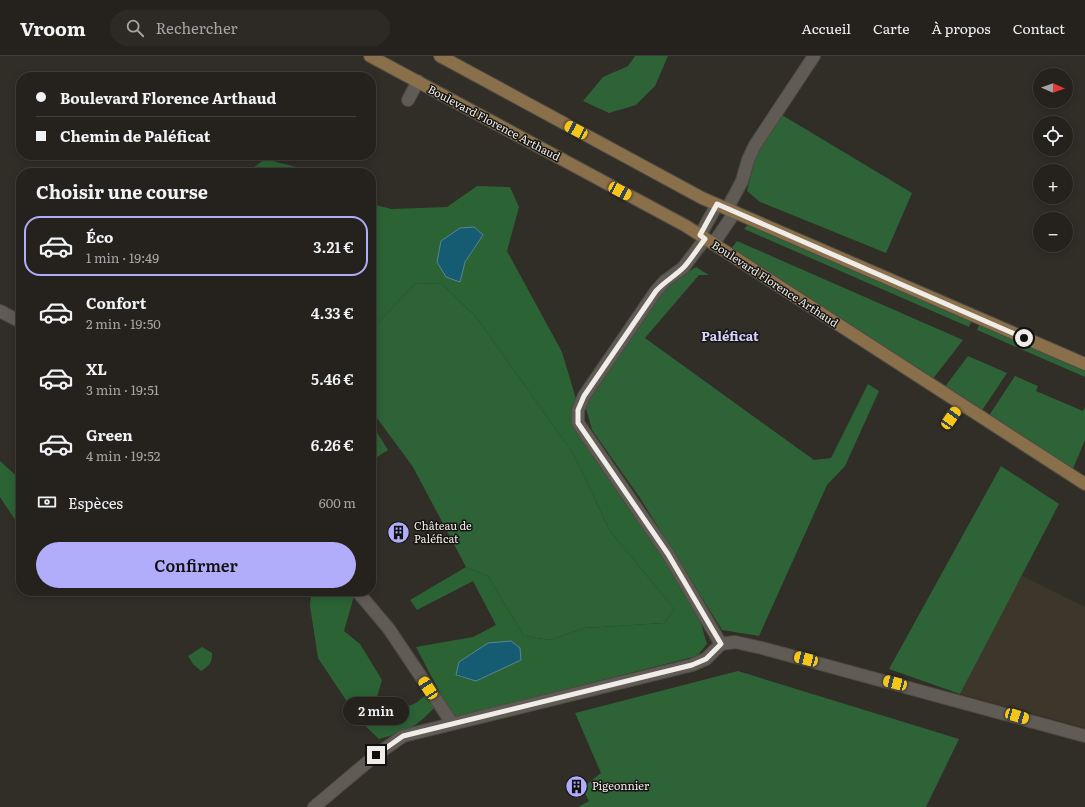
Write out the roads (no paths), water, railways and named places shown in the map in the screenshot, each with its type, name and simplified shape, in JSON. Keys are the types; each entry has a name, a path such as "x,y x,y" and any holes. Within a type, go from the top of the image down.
{"street":[{"name":"Boulevard Florence Arthaud","path":"370,56 706,239 1085,484"},
{"path":"440,56 702,198 1085,364"},
{"path":"721,644 668,554 578,423 578,410 584,396 656,291 665,281 683,268 706,239 742,181 748,160 755,145 814,56"},
{"path":"408,100 418,81"},
{"path":"706,239 726,208"},
{"path":"0,311 16,319"},
{"path":"949,420 961,404"},
{"path":"361,596 389,629 452,723"},
{"path":"314,807 376,755 403,736 692,665 706,659 721,644 735,642 762,648 1085,736"}],"water":[{"path":"474,227 483,235 465,262 460,282 446,277 437,262 441,241 460,228"},
{"path":"511,641 520,648 521,660 476,681 456,675 459,662 488,643"}],"place":[{"name":"Château de Paléficat","path":"398,532"},
{"name":"Pigeonnier","path":"577,786"}],"district":[{"name":"Paléficat","path":"730,336"}]}
